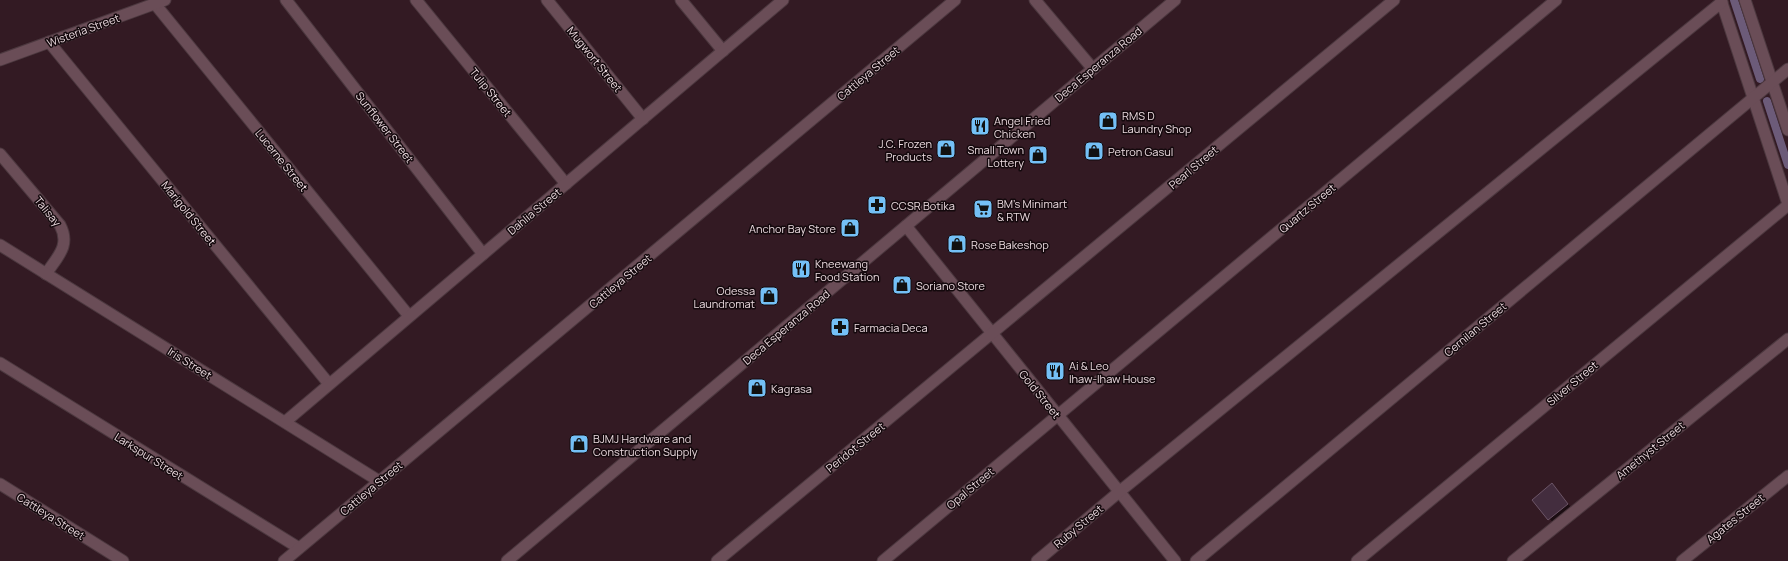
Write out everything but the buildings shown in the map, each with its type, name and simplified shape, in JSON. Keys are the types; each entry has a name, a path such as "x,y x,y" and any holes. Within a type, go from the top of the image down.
{"street":[{"name":"Sunflower Street","path":"286,0 483,254"},
{"name":"Tulip Street","path":"416,0 566,184"},
{"name":"Mugwort Street","path":"547,0 643,118"},
{"path":"681,0 723,51"},
{"name":"Dahlia Street","path":"284,422 783,0"},
{"name":"Cattleya Street","path":"284,561 955,0"},
{"path":"1034,0 1093,69"},
{"name":"Deca Esperanza Road","path":"507,561 1175,0"},
{"name":"Pearl Street","path":"992,334 1394,0"},
{"name":"Quartz Street","path":"1058,415 1556,0"},
{"path":"1745,0 1788,130"},
{"path":"1722,1 1788,205"},
{"name":"Ruby Street","path":"1037,561 1119,492 1722,1"},
{"name":"Wisteria Street","path":"0,60 160,2"},
{"name":"Lucerne Street","path":"160,2 409,316"},
{"name":"Marigold Street","path":"49,42 329,384"},
{"name":"Cernilan Street","path":"1196,561 1788,69"},
{"name":"Talisay","path":"0,154 60,225 65,234 64,247 46,274"},
{"name":"Silver Street","path":"1357,561 1788,205"},
{"name":"Gold Street","path":"906,226 1175,561"},
{"name":"Iris Street","path":"0,246 380,481"},
{"name":"Peridot Street","path":"717,561 992,334"},
{"name":"Amethyst Street","path":"1513,561 1788,339"},
{"name":"Larkspur Street","path":"0,363 299,548"},
{"name":"Opal Street","path":"883,561 1058,415"},
{"name":"Agates Street","path":"1682,561 1788,476"},
{"name":"Cattleya Street","path":"0,484 123,561"}],"waterway":[{"path":"1734,0 1760,79"},
{"path":"1767,101 1788,165"}],"place":[{"name":"RMS D Laundry Shop","path":"1108,121"},
{"name":"Angel Fried Chicken","path":"980,126"},
{"name":"J.C. Frozen Products","path":"946,149"},
{"name":"Petron Gasul","path":"1094,151"},
{"name":"Small Town Lottery","path":"1038,155"},
{"name":"CCSR Botika","path":"877,205"},
{"name":"BM's Minimart & RTW","path":"983,209"},
{"name":"Anchor Bay Store","path":"850,228"},
{"name":"Rose Bakeshop","path":"957,244"},
{"name":"Kneewang Food Station","path":"801,269"},
{"name":"Soriano Store","path":"902,285"},
{"name":"Odessa Laundromat","path":"769,296"},
{"name":"Farmacia Deca","path":"840,327"},
{"name":"Ai & Leo Ihaw-Ihaw House","path":"1055,371"},
{"name":"Kagrasa","path":"757,388"},
{"name":"BJMJ Hardware and Construction Supply","path":"579,444"}]}
